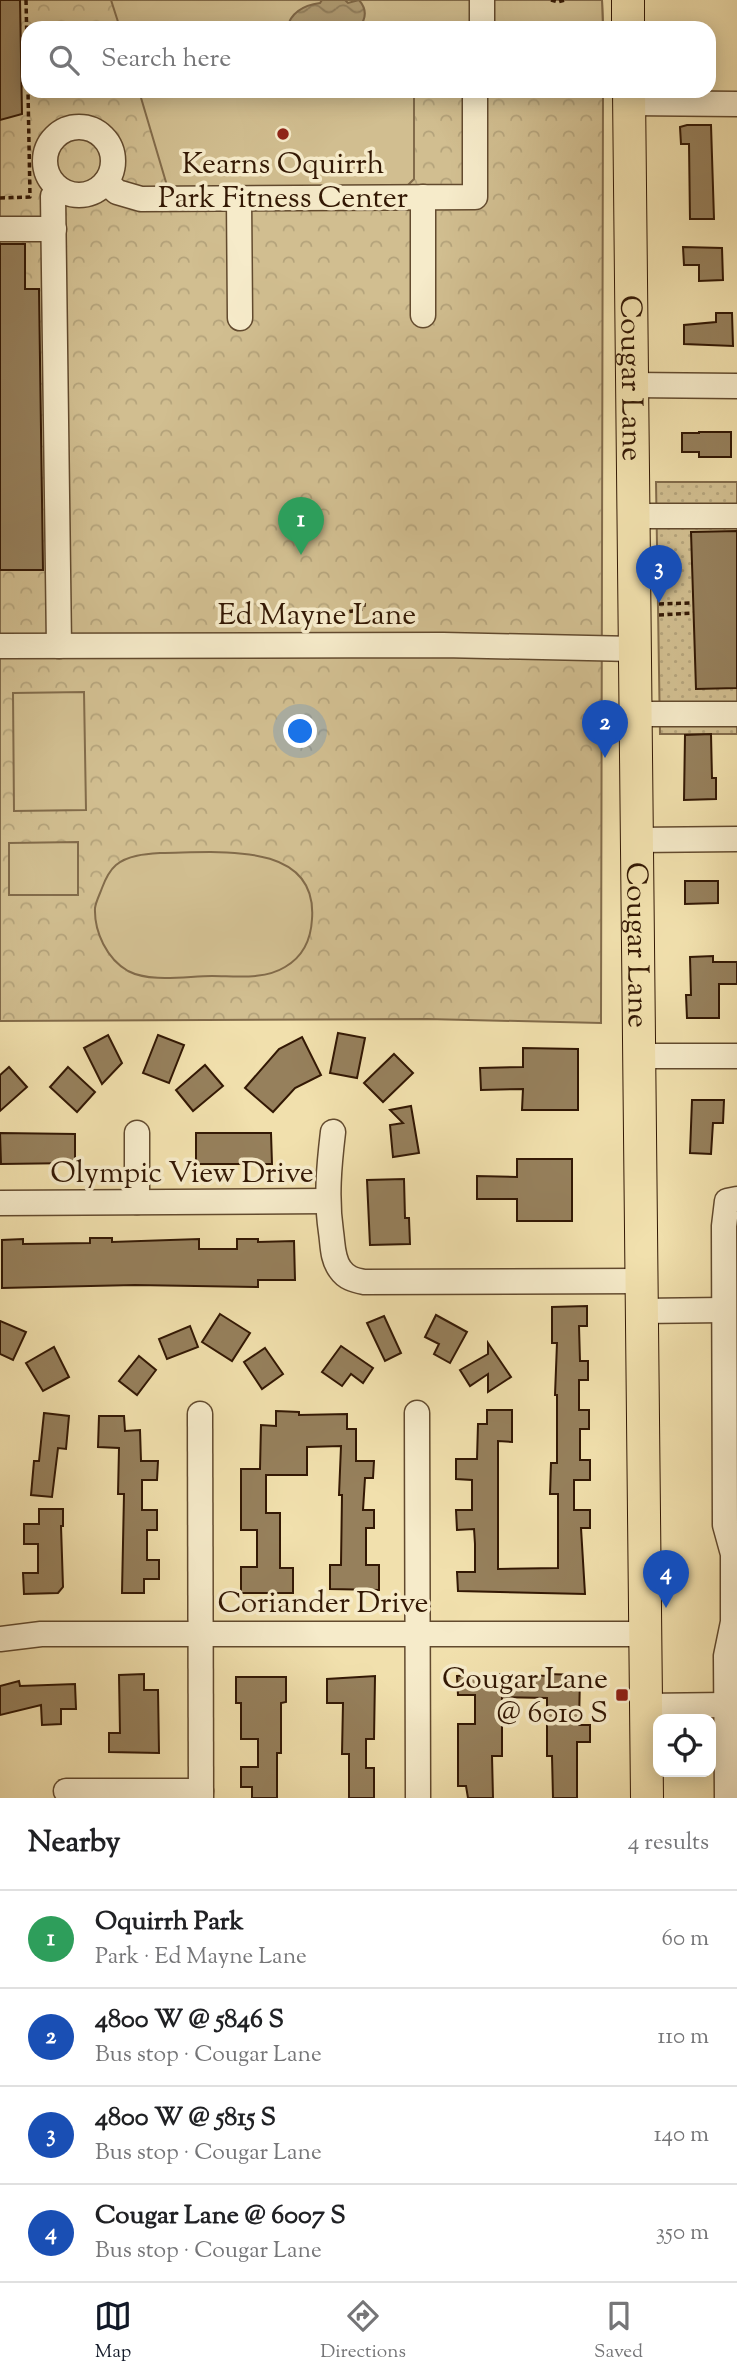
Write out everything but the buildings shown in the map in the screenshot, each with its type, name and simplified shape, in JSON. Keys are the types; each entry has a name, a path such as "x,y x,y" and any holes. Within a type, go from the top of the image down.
{"main road":[{"path":"628,0 628,21"},
{"name":"Cougar Lane","path":"629,98 647,1798"}],"street":[{"path":"482,0 482,21"},
{"path":"106,182 117,192 141,199 475,197 475,98"},
{"path":"644,98 737,104"},
{"path":"79,128 99,135 111,152 113,162 106,182 89,194 79,195 59,189 51,182 45,161 47,151 59,134 79,128"},
{"path":"59,189 53,197 59,646"},
{"path":"423,315 424,197"},
{"path":"239,198 240,318"},
{"path":"0,229 54,229"},
{"path":"632,385 737,386"},
{"path":"633,516 737,516"},
{"name":"Ed Mayne Lane","path":"0,646 443,645 635,649"},
{"path":"636,714 737,714"},
{"path":"636,840 737,839"},
{"path":"639,1056 737,1056"},
{"path":"327,1201 333,1132"},
{"path":"137,1133 138,1202"},
{"path":"727,1798 726,1656 735,1622 735,1554 725,1525 724,1226 732,1200"},
{"name":"Olympic View Drive","path":"0,1203 327,1201 334,1258 340,1269 351,1279 364,1282 641,1296"},
{"path":"641,1296 724,1310"},
{"path":"417,1413 418,1798"},
{"path":"66,1791 201,1795 200,1414"},
{"name":"Coriander Drive","path":"0,1639 41,1634 645,1633"},
{"path":"646,1706 726,1705"}],"path":[{"path":"26,0 26,21"},
{"path":"551,0 565,0"},
{"path":"0,198 30,197 28,98"},
{"path":"659,604 693,603"},
{"path":"659,615 694,613"}],"green space":[{"path":"0,0 602,0 603,21 21,21 21,98 603,98 601,1023 427,1019 0,1021"},
{"path":"111,0 602,0 603,21 118,21"},
{"name":"Kearns Oquirrh Park Fitness Center","path":"141,98 414,98 414,179 407,186 168,189"},
{"path":"656,482 737,482 737,734 660,734"},
{"path":"84,692 86,810 14,811 13,693"},
{"path":"78,842 78,895 9,895 9,843"},
{"path":"161,853 234,853 259,856 281,863 298,875 309,893 312,919 308,940 302,952 292,963 277,971 250,976 158,978 128,971 108,952 99,935 95,917 97,900 107,876 116,865 132,857"}],"water":[{"path":"322,0 345,0 348,3 359,0 365,14 363,21 290,21 299,10"}],"place":[{"name":"Kearns Oquirrh Park Fitness Center","path":"283,134"},
{"name":"Oquirrh Park","path":"301,555"},
{"name":"4800 W @ 5815 S","path":"659,603"},
{"name":"4800 W @ 5846 S","path":"605,758"},
{"name":"Cougar Lane @ 6007 S","path":"666,1608"},
{"name":"Cougar Lane @ 6010 S","path":"622,1695"}]}
